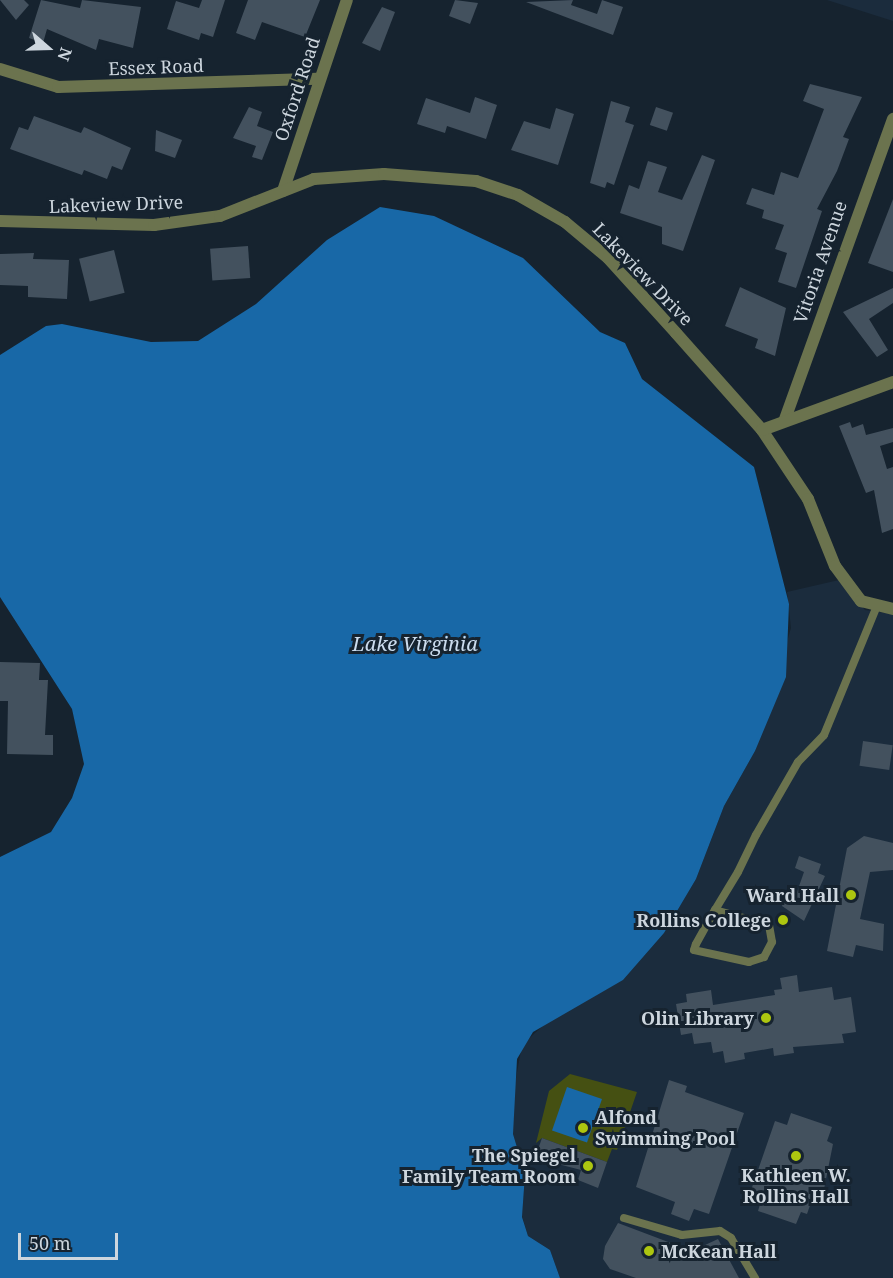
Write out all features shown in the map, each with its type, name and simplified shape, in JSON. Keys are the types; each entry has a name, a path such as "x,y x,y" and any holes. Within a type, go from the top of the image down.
{"street":[{"name":"Oxford Road","path":"283,191 317,79 347,0"},
{"name":"Essex Road","path":"0,69 58,87 317,79"},
{"name":"Vitoria Avenue","path":"785,419 893,119"},
{"name":"Lakeview Drive","path":"0,221 154,225 220,216 314,179 435,175 518,195 565,222 608,258 762,430 808,499 836,566 861,601 876,608"},
{"path":"762,430 785,419 893,382"},
{"path":"876,608 893,609"}],"lane":[{"path":"715,910 769,924 772,942 764,957 749,962 694,950 715,910 798,762 824,735 876,608"},
{"path":"624,1218 682,1235 720,1230 731,1238 755,1278"}],"shaded area":[{"path":"827,0 893,0 893,21"},
{"name":"Rollins College","path":"839,580 865,610 893,614 893,1278 560,1278 550,1250 528,1236 522,1216 525,1174 513,1134 512,1100 522,1045 547,1022 623,980 664,933 696,879 724,806 755,751 791,628 787,592"}],"green space":[{"name":"Alfond Swimming Pool","path":"570,1074 637,1092 617,1150 612,1149 607,1162 542,1138 536,1143 549,1091"}],"water":[{"name":"Lake Virginia","path":"380,207 434,216 523,258 600,332 625,343 642,379 754,467 789,604 786,677 755,751 724,806 696,879 664,933 623,980 533,1032 517,1059 513,1134 525,1174 522,1217 528,1236 550,1250 560,1278 0,1278 0,857 51,832 72,798 84,764 72,709 0,597 0,355 46,326 62,324 151,342 198,341 256,304 327,240"},
{"name":"Alfond Swimming Pool","path":"567,1087 602,1099 587,1143 552,1130"}],"building":[{"path":"0,0 24,0 29,5 16,20"},
{"path":"41,0 80,8 82,0 141,7 133,48 99,39 96,50 47,29 43,43 29,38"},
{"path":"202,0 225,0 213,37 201,33 199,40 167,29 176,1 199,8"},
{"path":"248,0 320,0 305,37 262,22 255,40 236,33"},
{"path":"455,0 478,3 470,24 449,16"},
{"path":"573,0 571,5 597,14 602,0 623,7 613,35 526,2"},
{"path":"382,7 395,12 380,51 362,43"},
{"path":"810,84 862,97 843,137 849,139 837,171 817,209 822,211 796,288 778,282 787,253 775,249 784,225 762,218 764,210 746,204 752,188 774,195 781,172 798,178 824,109 803,101"},
{"path":"475,97 497,105 486,139 447,126 445,133 417,124 426,98 470,113"},
{"path":"611,101 630,107 625,122 634,125 614,185 607,182 605,188 590,183"},
{"path":"249,107 262,112 257,126 273,132 262,160 252,157 256,146 233,138"},
{"path":"656,107 673,113 667,131 650,125"},
{"path":"556,108 574,114 558,165 511,150 524,121 550,129"},
{"path":"34,116 81,133 84,127 131,148 122,170 112,166 107,179 84,170 82,175 10,149 19,127 28,130"},
{"path":"156,130 182,140 175,158 155,151"},
{"path":"702,155 715,160 683,251 662,244 662,227 620,213 629,185 639,189 648,161 667,167 658,192 682,200"},
{"path":"893,199 893,272 868,263"},
{"path":"248,246 250,278 212,281 210,249"},
{"path":"114,250 125,293 90,301 79,259"},
{"path":"34,253 33,259 69,260 67,299 28,297 28,286 0,285 0,254"},
{"path":"740,287 786,308 775,356 755,348 758,339 725,326"},
{"path":"893,288 893,303 869,319 888,350 877,357 843,312"},
{"path":"850,422 852,428 863,424 866,435 893,428 893,442 880,446 887,469 893,467 893,529 882,533 874,490 866,493 839,426"},
{"path":"0,662 40,663 39,680 48,680 45,735 53,735 53,755 7,754 8,701 0,701"},
{"path":"863,741 893,745 889,770 860,766"},
{"name":"Ward Hall","path":"864,836 893,843 893,870 870,872 860,919 884,924 883,951 856,945 853,957 827,951 847,848"},
{"path":"799,856 821,864 818,873 825,876 804,921 782,906 786,894 797,892 804,872 795,868"},
{"name":"Olin Library","path":"797,975 799,992 832,987 834,1000 851,997 856,1032 842,1034 844,1043 793,1047 794,1053 774,1056 773,1048 744,1053 745,1059 725,1063 723,1051 713,1053 711,1042 694,1044 692,1033 681,1035 676,1004 687,1002 686,994 711,990 713,1005 775,995 774,990 782,989 780,978"},
{"path":"669,1080 687,1086 685,1092 744,1113 709,1214 694,1209 689,1221 671,1214 675,1202 636,1187"},
{"name":"Kathleen W. Rollins Hall","path":"791,1113 832,1127 827,1141 833,1144 823,1194 815,1191 807,1214 801,1212 796,1224 758,1211 761,1201 749,1196 775,1121 787,1125"},
{"name":"The Spiegel Family Team Room","path":"542,1138 607,1162 598,1188 578,1180 581,1170 535,1158"},
{"name":"McKean Hall","path":"618,1223 692,1251 718,1239 739,1278 636,1278 610,1269 603,1259 605,1246"}],"place":[{"name":"Ward Hall","path":"851,895"},
{"name":"Rollins College","path":"783,920"},
{"name":"Olin Library","path":"766,1018"},
{"name":"Alfond Swimming Pool","path":"583,1128"},
{"name":"Kathleen W. Rollins Hall","path":"796,1156"},
{"name":"The Spiegel Family Team Room","path":"588,1166"},
{"name":"McKean Hall","path":"649,1251"}]}
